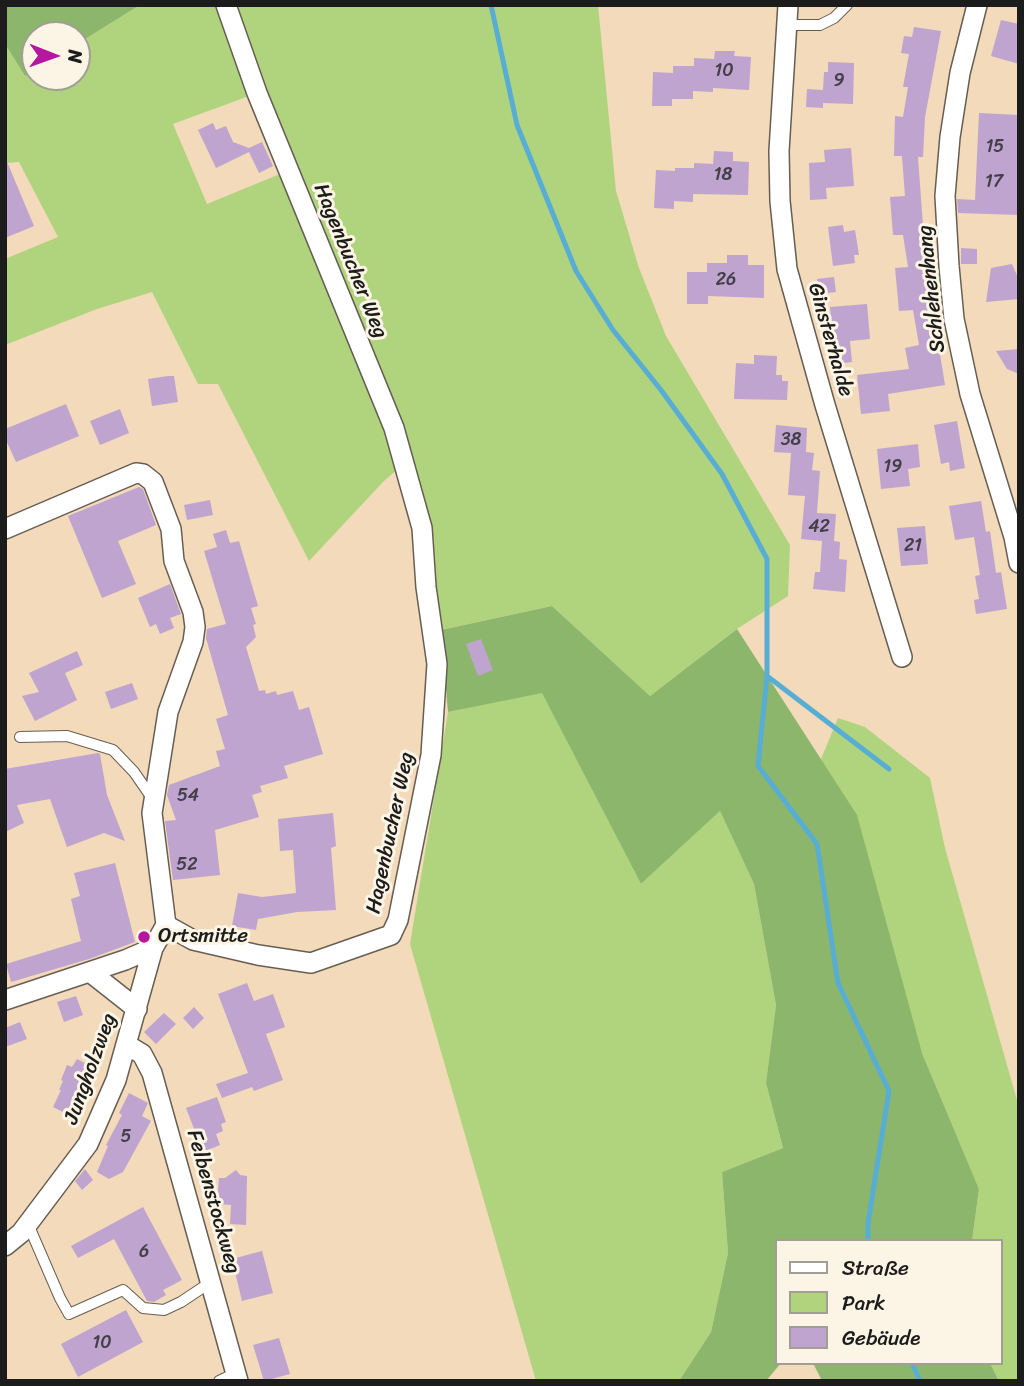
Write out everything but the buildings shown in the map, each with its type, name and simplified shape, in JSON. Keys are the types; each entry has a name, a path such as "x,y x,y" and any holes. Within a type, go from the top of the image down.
{"street":[{"name":"Hagenbucher Weg","path":"166,925 193,940 258,955 311,963 391,935 398,920 411,860 432,742 437,664 426,587 422,528 394,428 257,93 226,5"},
{"name":"Schlehenhang","path":"977,5 960,73 950,137 945,195 949,266 954,319 970,394 1014,537 1019,563"},
{"name":"Ginsterhalde","path":"787,15 779,151 780,201 788,269 825,405 902,656"},
{"path":"5,528 136,473 143,474 153,482 170,529 174,561 193,612 195,627 193,642 168,712 152,813 166,925"},
{"name":"Jungholzweg","path":"5,1246 28,1224 88,1144 116,1080 153,948 166,925"},
{"path":"5,1000 153,948"},
{"path":"90,972 137,1009"},
{"name":"Felbenstockweg","path":"127,1045 142,1054 152,1073 211,1282 231,1378"}],"lane":[{"name":"Ginsterhalde","path":"787,15 820,25 834,18 847,5"},
{"path":"20,737 67,736 113,750 134,772 154,800"},
{"path":"28,1224 69,1314 123,1290 142,1308 164,1310 211,1282"}],"green space":[{"path":"5,5 140,5 91,35 91,21 21,21 21,70 5,44"},
{"path":"140,5 598,5 616,191 639,268 666,336 790,545 788,596 737,629 650,696 552,606 441,630 429,525 409,459 384,481 309,561 218,384 198,384 152,292 97,309 5,345 5,259 58,237 19,162 5,163 5,44 21,70 21,91 91,91 91,35","holes":["249,96 280,174 207,204 173,124"]},
{"path":"552,606 650,696 737,629 857,815 922,1053 979,1189 972,1239 776,1239 776,1365 779,1365 766,1381 679,1381 711,1332 728,1253 722,1172 783,1148 766,1083 776,1005 754,884 720,811 641,884 542,693 448,712 441,630"},
{"path":"542,692 641,884 720,811 754,884 776,1005 766,1083 783,1148 722,1172 728,1253 711,1332 679,1381 536,1381 410,944 448,712"},
{"path":"838,718 865,727 930,778 945,848 1019,1107 1019,1381 999,1381 991,1365 1003,1365 1003,1239 972,1239 979,1189 922,1053 821,759"},
{"path":"814,1365 991,1365 999,1381 822,1381"}],"waterway":[{"path":"491,5 517,125 576,271 613,330 722,474 767,559 767,676 889,769"},
{"path":"767,676 758,766 817,844 838,983 889,1091 868,1223 868,1239"},
{"path":"913,1365 920,1381"}],"place":[{"name":"Ortsmitte","path":"144,937"}]}
